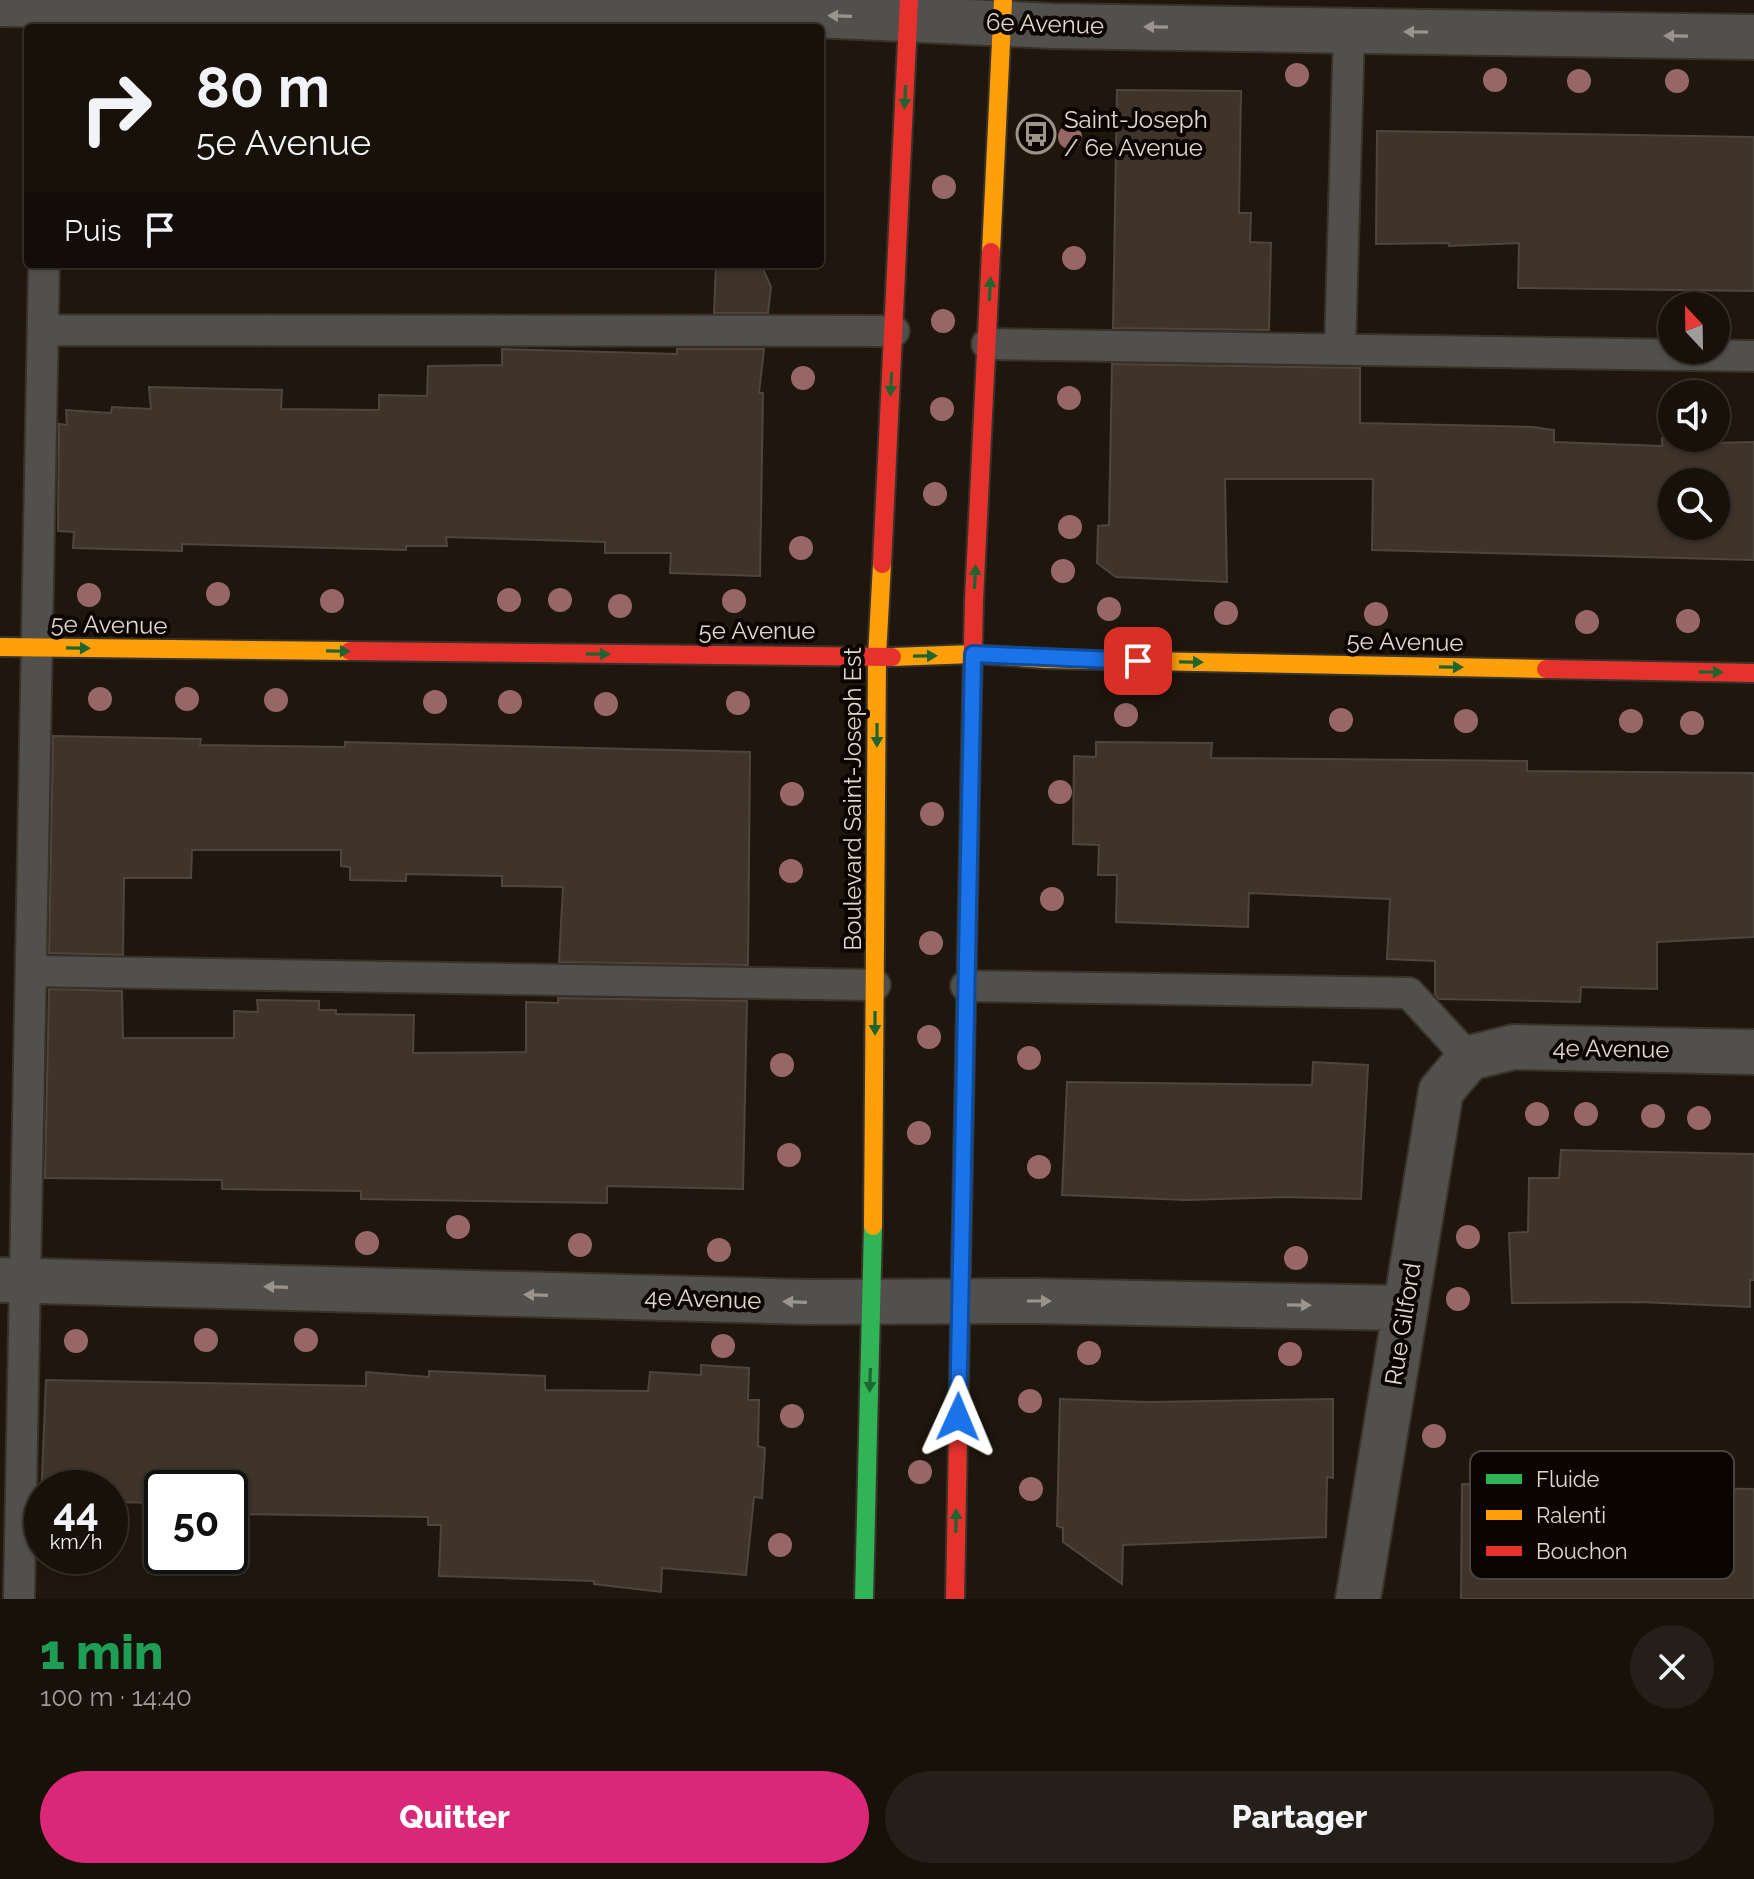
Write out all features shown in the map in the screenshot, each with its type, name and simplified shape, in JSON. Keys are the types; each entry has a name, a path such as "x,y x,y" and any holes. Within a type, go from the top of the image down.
{"main road":[{"name":"Boulevard Saint-Joseph Est","path":"864,1599 873,1302 877,657 909,10"},
{"path":"955,1599 973,654 1003,12"},
{"name":"5e Avenue","path":"0,647 877,657 973,654 1046,659 1754,673"}],"street":[{"name":"6e Avenue","path":"0,4 49,11 909,10 1003,12 1349,31 1754,37"},
{"name":"4e Avenue","path":"1469,1058 1514,1047 1754,1052"},
{"name":"Rue Gilford","path":"1358,1599 1441,1091 1469,1058"},
{"name":"4e Avenue","path":"13,1280 873,1302 1405,1308"}],"lane":[{"path":"1340,350 1349,31"},
{"path":"19,1599 13,1280 31,971 44,268"},
{"path":"43,330 894,331"},
{"path":"987,344 1754,356"},
{"path":"31,971 875,985"},
{"path":"966,986 1409,993 1469,1058"}],"building":[{"path":"1117,90 1241,91 1239,213 1251,213 1250,242 1271,243 1269,330 1113,328"},
{"path":"1377,131 1754,137 1754,291 1518,288 1519,243 1449,246 1449,243 1376,244"},
{"path":"716,268 763,268 771,287 768,313 714,313"},
{"path":"502,349 677,354 677,349 764,349 759,393 763,393 760,576 670,573 671,553 605,553 605,542 446,537 447,546 406,546 406,550 182,544 182,551 73,548 74,532 58,531 59,424 67,425 66,410 111,413 112,407 151,409 149,387 282,390 281,409 379,410 379,395 427,396 428,366 502,365"},
{"path":"1112,364 1360,368 1360,423 1533,427 1554,430 1554,442 1658,446 1658,452 1730,452 1730,443 1754,442 1754,560 1372,550 1373,479 1225,479 1227,582 1116,577 1097,563 1098,526 1109,525"},
{"path":"53,736 201,739 200,745 345,747 345,742 750,752 748,965 559,962 563,887 502,886 502,876 406,874 406,881 350,880 350,867 341,866 341,850 192,850 191,878 124,878 123,955 49,953"},
{"path":"1096,742 1212,743 1211,758 1527,761 1527,771 1754,773 1754,937 1657,942 1657,989 1581,987 1580,1002 1439,999 1435,994 1435,961 1387,959 1390,899 1249,893 1248,927 1116,922 1117,875 1098,875 1099,845 1073,844 1074,756 1096,757"},
{"path":"49,989 122,991 123,1038 234,1038 234,1011 258,1012 257,1000 319,1001 319,1010 336,1010 336,1014 414,1015 413,1053 526,1052 526,1002 558,1003 558,998 747,1001 743,1189 607,1186 607,1203 361,1199 361,1191 222,1189 222,1180 45,1178"},
{"path":"1313,1062 1368,1065 1361,1199 1285,1197 1186,1200 1062,1195 1067,1082 1312,1085"},
{"path":"1561,1150 1754,1154 1754,1280 1750,1280 1750,1307 1640,1302 1512,1303 1509,1233 1528,1232 1529,1178 1559,1178"},
{"path":"701,1365 749,1368 748,1400 759,1400 758,1446 765,1448 762,1498 754,1497 746,1575 662,1568 661,1592 594,1584 594,1581 439,1576 441,1525 428,1525 428,1517 248,1514 248,1470 144,1470 144,1503 128,1502 128,1470 42,1470 46,1380 366,1386 366,1372 429,1377 429,1371 545,1376 545,1390 648,1391 650,1372 701,1375"},
{"path":"1060,1399 1149,1402 1333,1399 1333,1478 1327,1477 1326,1537 1123,1545 1122,1584 1063,1542 1063,1528 1057,1526"},
{"path":"1462,1484 1470,1484 1470,1579 1734,1579 1734,1489 1754,1489 1754,1599 1461,1599"}],"traffic: fast":[{"path":"864,1599 873,1226"}],"traffic: slow":[{"path":"991,252 1003,0"},
{"path":"873,1226 877,657 882,564"},
{"path":"0,647 350,651"},
{"path":"892,657 973,654 1046,659 1546,669"},
{"path":"964,1109 971,741"}],"traffic: jam":[{"path":"882,564 909,0"},
{"path":"971,741 974,600 991,252"},
{"path":"350,651 892,657"},
{"path":"1546,669 1754,673"},
{"path":"955,1599 964,1109"}],"place":[{"name":"Saint-Joseph / 6e Avenue","path":"1036,134"}],"route":[{"path":"958,1417 973,654 1138,661"}]}
